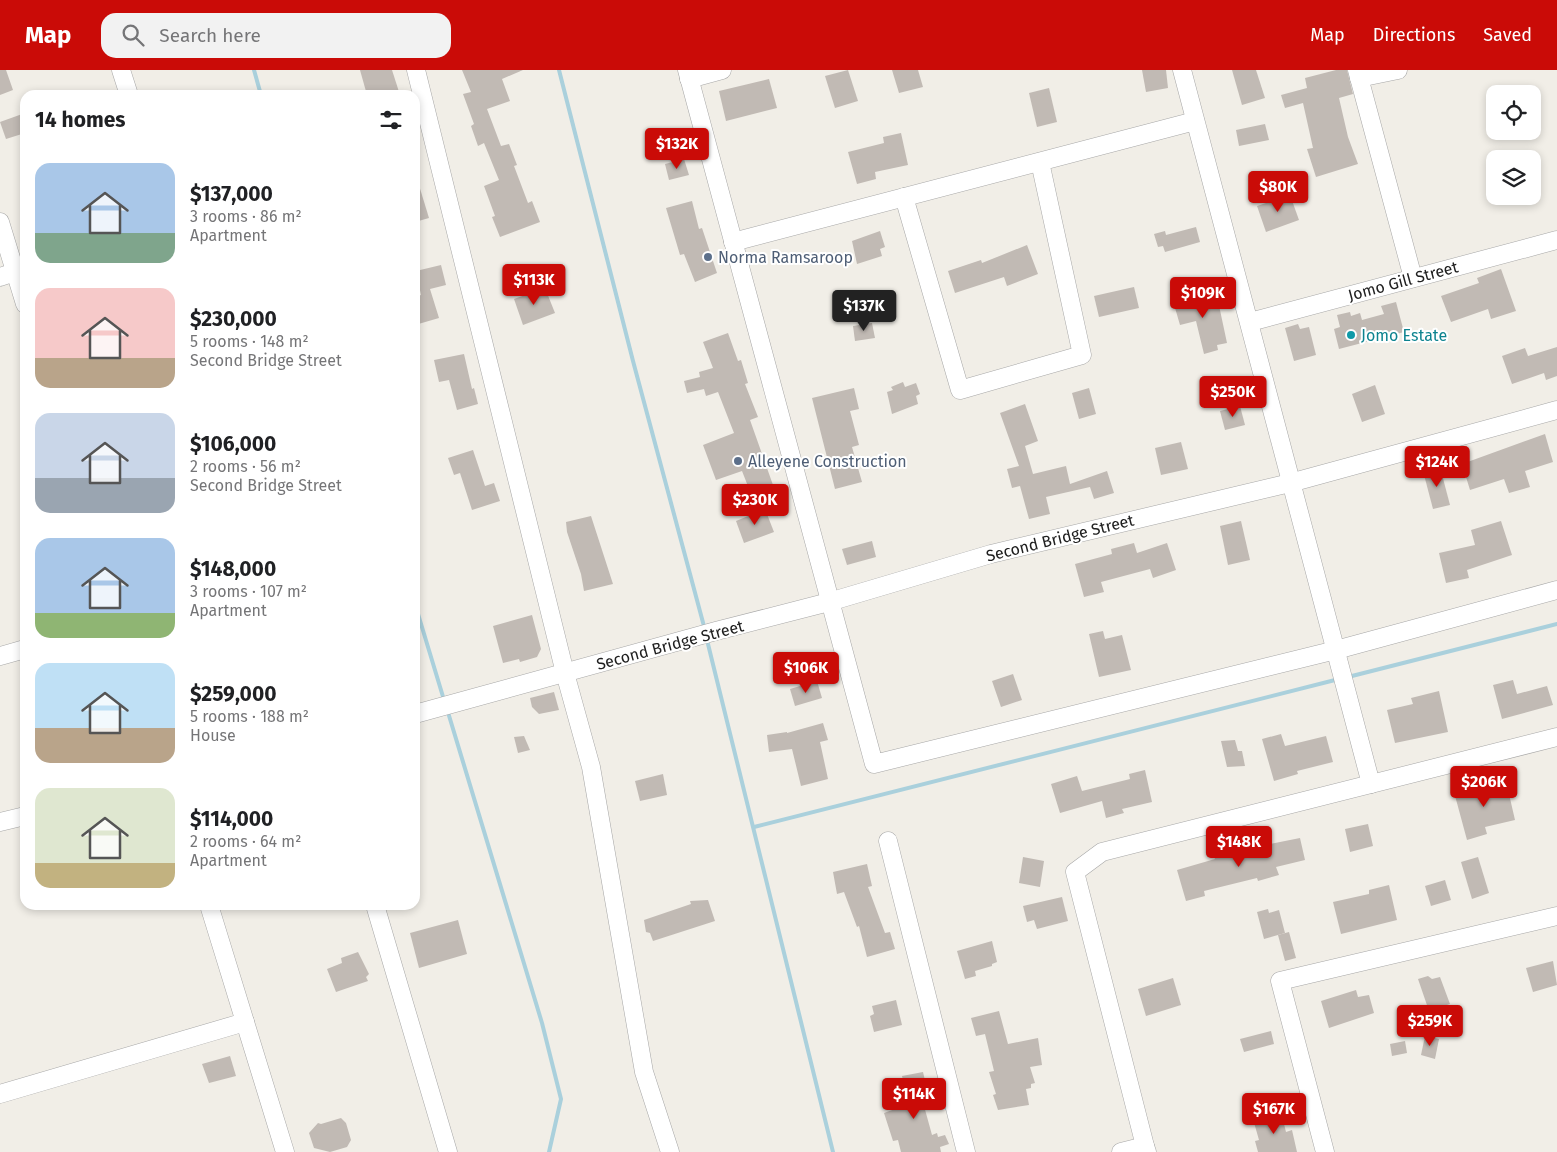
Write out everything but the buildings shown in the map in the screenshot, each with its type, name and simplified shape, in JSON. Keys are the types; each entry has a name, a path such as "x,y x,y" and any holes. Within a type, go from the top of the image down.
{"street":[{"path":"121,70 127,90"},
{"path":"416,70 565,673 592,766 644,1072 670,1152"},
{"path":"722,70 688,75 874,764 1338,657 1557,590"},
{"path":"1182,70 1371,784"},
{"path":"1398,70 1358,74 1413,278"},
{"path":"732,242 1195,121"},
{"path":"904,197 960,390 1082,355 1040,162"},
{"path":"0,222 8,275 20,295"},
{"name":"Jomo Gill Street","path":"1250,322 1557,240"},
{"name":"Second Bridge Street","path":"420,713 716,631 829,602 990,554 1290,482 1557,410"},
{"path":"0,656 20,650"},
{"path":"1121,1152 1146,1149 1075,872 1102,852 1557,737"},
{"path":"0,822 20,817"},
{"path":"888,841 966,1152"},
{"path":"211,910 285,1152"},
{"path":"376,910 448,1152"},
{"path":"1325,1152 1280,981 1557,916"},
{"path":"0,1094 245,1022"}],"waterway":[{"path":"254,70 260,90"},
{"path":"559,70 633,361 705,630"},
{"path":"420,621 444,700"},
{"path":"1348,677 1557,624"},
{"path":"707,640 833,1152"},
{"path":"754,827 1339,679"},
{"path":"447,709 542,1023 561,1099 549,1152"}],"place":[{"name":"Norma Ramsaroop","path":"708,257"},
{"name":"Jomo Estate","path":"1351,335"},
{"name":"Alleyene Construction","path":"738,461"}]}
